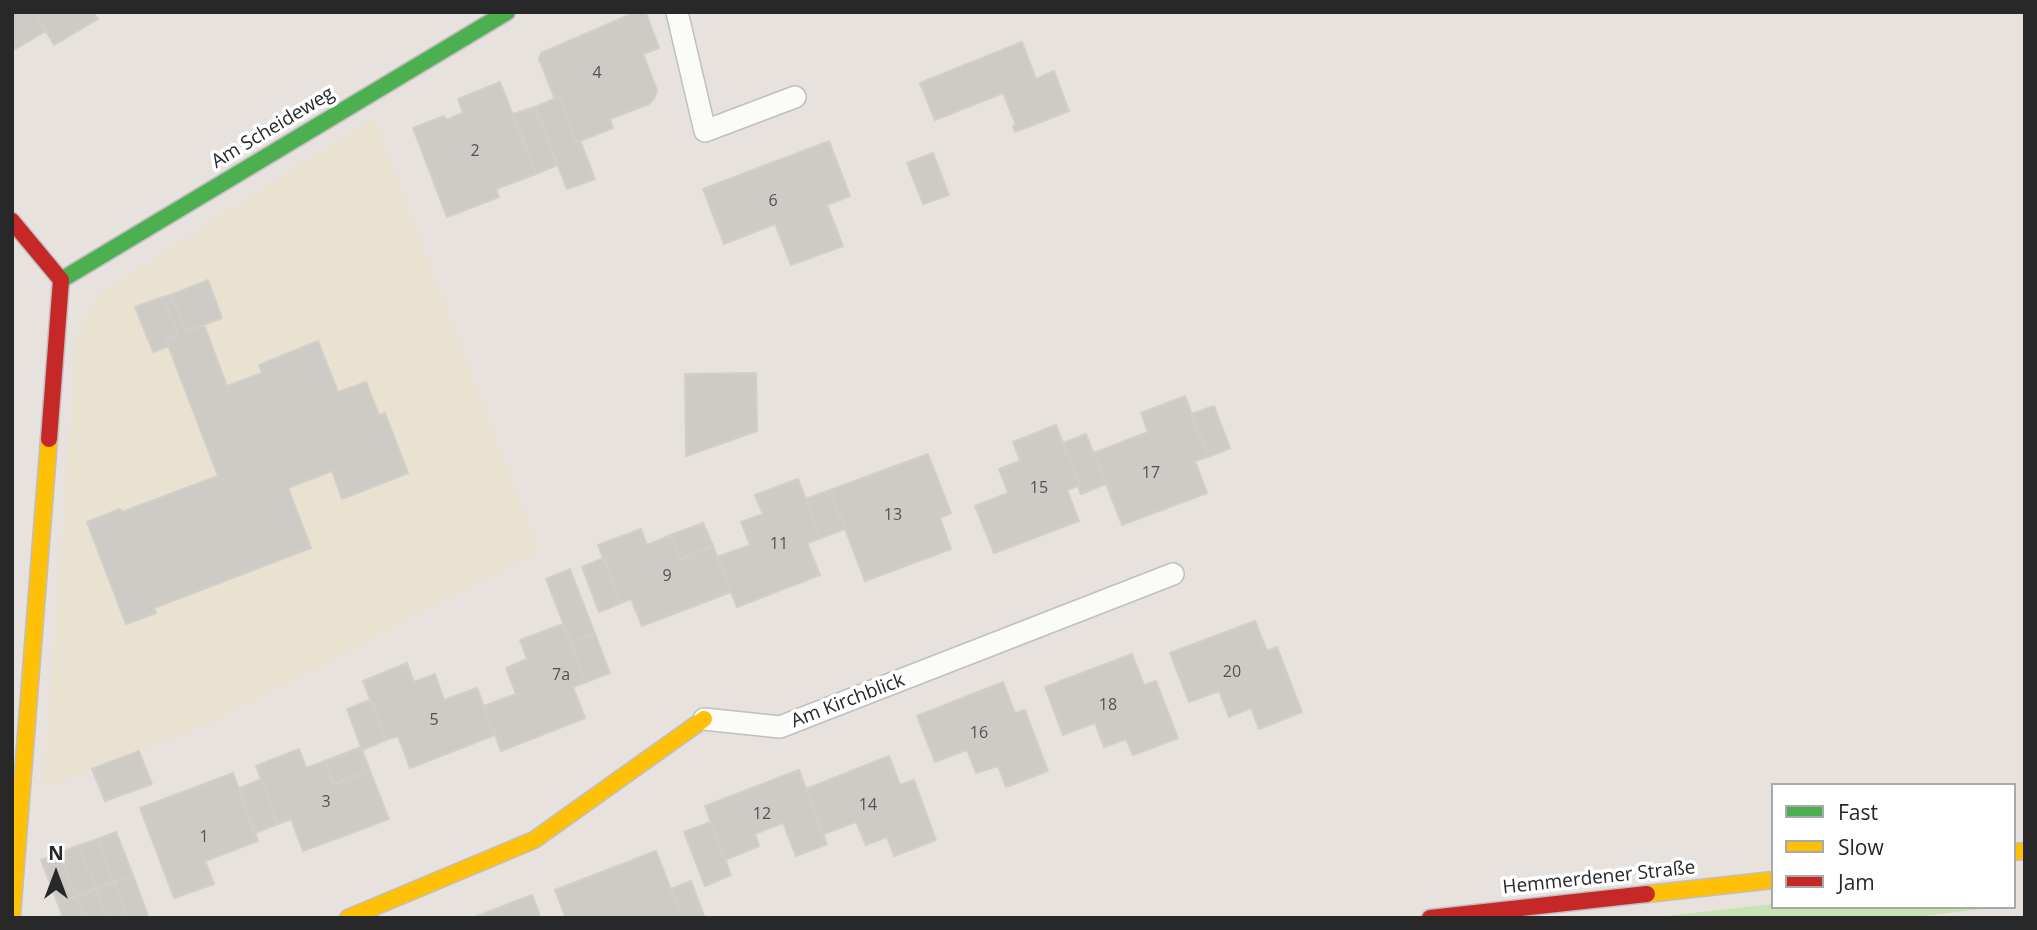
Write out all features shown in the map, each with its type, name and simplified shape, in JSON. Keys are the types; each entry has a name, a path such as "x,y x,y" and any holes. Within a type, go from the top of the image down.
{"street":[{"name":"Am Scheideweg","path":"61,280 507,12"},
{"path":"12,221 61,280 12,915"},
{"name":"Am Kirchblick","path":"348,918 534,839 704,719"},
{"name":"Hemmerdener Straße","path":"1430,918 1771,880"}],"lane":[{"path":"677,12 705,131 795,97"},
{"name":"Am Kirchblick","path":"704,719 780,727 1173,574"}],"shaded area":[{"path":"374,118 539,551 213,722 43,789 76,341 100,293"}],"green space":[{"path":"1771,904 1771,909 1981,909 1909,918 1648,918"}],"building":[{"path":"12,12 35,12 46,31 12,51"},
{"path":"35,12 93,12 98,19 54,45"},
{"path":"636,12 646,13 659,48 643,54 657,90 654,99 649,104 610,119 613,128 577,142 559,97 555,99 539,59 541,53"},
{"path":"1022,42 1036,79 1054,71 1069,111 1015,132 1013,126 1016,125 1003,93 935,120 920,83"},
{"path":"500,82 536,174 496,189 499,197 447,217 413,128 444,116 446,120 463,113 458,99"},
{"path":"559,97 595,179 567,189 535,107"},
{"path":"535,107 557,165 536,174 513,114"},
{"path":"829,141 850,196 827,205 843,246 791,265 775,224 724,244 703,189"},
{"path":"933,153 949,195 923,204 907,163"},
{"path":"208,280 222,318 185,332 171,295"},
{"path":"171,295 185,332 204,325 227,386 262,373 259,365 318,341 338,392 366,382 379,415 385,413 408,473 342,499 332,471 288,488 311,548 154,608 156,613 126,624 87,522 120,509 122,512 218,476 166,340 178,335 163,297"},
{"path":"163,297 178,335 166,340 169,346 153,352 135,307"},
{"path":"756,373 757,431 686,456 685,374"},
{"path":"1185,396 1208,457 1195,461 1207,493 1122,525 1094,453 1148,432 1141,413"},
{"path":"1214,406 1230,448 1208,457 1191,414"},
{"path":"1056,425 1080,485 1067,490 1079,521 994,553 975,506 1008,493 999,469 1020,461 1013,442"},
{"path":"1086,434 1106,484 1081,494 1063,443"},
{"path":"928,454 951,513 940,518 951,549 865,581 830,490"},
{"path":"798,479 821,538 807,543 820,575 737,607 717,557 750,545 741,522 763,514 755,495"},
{"path":"830,490 845,529 821,538 806,499"},
{"path":"703,523 713,546 680,560 671,535"},
{"path":"641,529 647,545 671,535 680,560 713,546 731,592 642,626 631,599 621,603 598,545"},
{"path":"604,558 621,603 599,612 582,567"},
{"path":"570,569 595,634 571,643 546,579"},
{"path":"1255,621 1267,651 1277,647 1302,712 1259,729 1251,708 1229,717 1219,691 1189,702 1170,653"},
{"path":"563,624 586,682 573,687 585,718 501,751 484,706 516,694 506,668 527,659 520,640"},
{"path":"595,634 610,673 586,682 571,643"},
{"path":"1132,654 1144,685 1156,681 1178,738 1133,755 1126,739 1104,747 1095,723 1063,735 1045,687"},
{"path":"407,663 414,682 435,674 444,700 477,688 495,735 410,768 398,736 386,740 363,681"},
{"path":"1003,682 1015,713 1025,710 1048,771 1006,787 998,766 976,773 967,750 935,762 917,716"},
{"path":"370,700 386,740 362,750 347,709"},
{"path":"361,747 370,771 334,784 325,761"},
{"path":"299,749 306,768 325,761 334,784 370,771 389,819 303,851 291,819 278,824 256,766"},
{"path":"139,751 152,784 105,801 92,769"},
{"path":"889,756 900,785 914,780 936,840 894,856 887,837 866,845 856,822 823,834 806,789"},
{"path":"799,770 827,844 796,856 783,823 755,834 759,846 725,860 705,806"},
{"path":"233,773 258,841 205,861 214,884 174,898 140,808"},
{"path":"261,779 278,824 255,833 238,789"},
{"path":"711,822 731,875 705,886 684,832"},
{"path":"116,832 133,875 114,882 98,839"},
{"path":"98,839 114,882 96,889 79,845"},
{"path":"79,845 96,889 76,896 60,853"},
{"path":"656,851 682,918 566,918 555,890"},
{"path":"60,853 76,896 58,904 41,860"},
{"path":"133,875 149,918 127,918 114,882"},
{"path":"691,881 705,918 682,918 671,889"},
{"path":"114,882 127,918 107,918 96,889"},
{"path":"96,889 107,918 85,918 76,896"},
{"path":"532,895 541,918 472,918"},
{"path":"76,896 85,918 63,918 58,904"}],"traffic: fast":[{"path":"61,280 507,12"}],"traffic: slow":[{"path":"12,915 49,439"},
{"path":"348,918 534,840 704,719"},
{"path":"2016,852 2025,851"},
{"path":"1647,894 1771,880"}],"traffic: jam":[{"path":"12,221 61,280 49,439"},
{"path":"1430,918 1647,894"}]}
